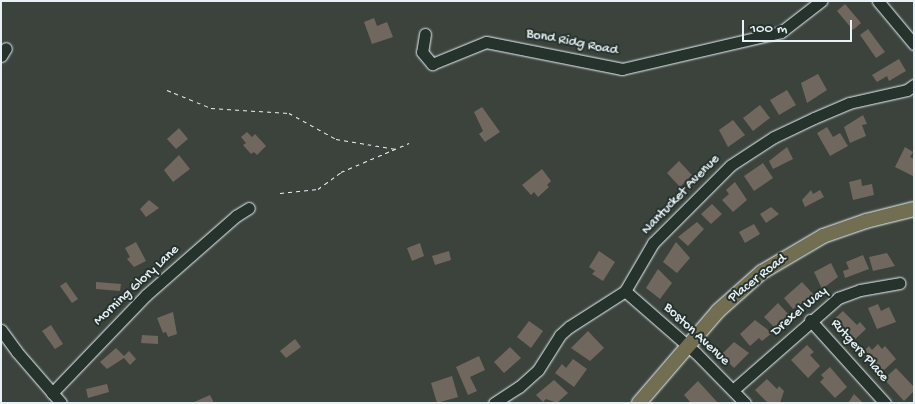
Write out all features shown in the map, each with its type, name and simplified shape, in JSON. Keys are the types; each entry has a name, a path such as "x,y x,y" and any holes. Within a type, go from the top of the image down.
{"main road":[{"name":"Placer Road","path":"639,403 728,301 788,255 844,228 914,209"}],"street":[{"name":"Bond Ridg Road","path":"425,34 422,52 432,64 486,42 622,68 781,32 821,1"},
{"path":"878,1 914,44"},
{"name":"Nantucket Avenue","path":"625,291 653,243 731,165 774,137 814,118 849,103 907,90 914,85"},
{"name":"Morning Glory Lane","path":"52,393 146,295 236,216 249,208"},
{"name":"Drexel Way","path":"733,390 810,320 848,293 899,283"},
{"path":"494,403 519,387 538,370 564,331 586,314 625,291"},
{"name":"Boston Avenue","path":"625,291 688,346 745,403"},
{"name":"Rutgers Place","path":"810,320 885,403"},
{"path":"1,330 61,403"}],"path":[{"path":"167,90 211,108 289,113 336,139 396,149"},
{"path":"280,194 318,189 341,172 409,143"}],"building":[{"path":"845,4 861,23 853,30 837,11"},
{"path":"374,18 377,26 387,22 393,37 372,44 364,22"},
{"path":"868,29 885,52 876,58 860,35"},
{"path":"899,59 906,71 889,81 887,76 877,82 872,75"},
{"path":"818,74 827,90 807,103 801,83"},
{"path":"787,90 796,105 779,115 770,100"},
{"path":"760,105 770,118 753,131 743,118"},
{"path":"482,107 500,132 485,142 479,134 483,131 474,112"},
{"path":"863,115 867,124 862,125 866,136 850,143 844,127"},
{"path":"733,120 745,135 728,147 719,130"},
{"path":"827,127 833,137 840,133 848,146 830,156 817,133"},
{"path":"179,128 188,139 176,149 167,139"},
{"path":"247,132 252,137 255,134 266,146 257,155 254,152 251,154 243,145 246,143 241,137"},
{"path":"787,147 793,159 773,169 769,161"},
{"path":"905,147 913,152 910,157 914,159 913,176 895,167"},
{"path":"179,155 190,169 173,182 164,170"},
{"path":"679,161 692,175 680,187 667,173"},
{"path":"763,163 773,178 754,191 744,176"},
{"path":"542,169 551,181 547,185 549,187 538,197 534,192 531,195 522,185"},
{"path":"861,179 862,186 872,184 874,195 853,200 849,182"},
{"path":"735,182 747,200 733,212 722,200 729,194 726,190"},
{"path":"811,190 813,194 820,190 824,197 805,207 802,200"},
{"path":"149,200 159,208 146,217 140,209"},
{"path":"712,204 722,214 711,224 701,214"},
{"path":"771,207 779,214 766,223 760,214"},
{"path":"697,222 704,229 688,246 678,237"},
{"path":"754,224 760,234 745,243 739,232"},
{"path":"136,242 146,261 134,267 127,259 130,257 125,248"},
{"path":"676,242 690,258 677,273 663,262"},
{"path":"420,243 424,256 412,261 407,248"},
{"path":"449,251 451,260 435,265 432,256"},
{"path":"599,251 615,262 603,281 592,274 595,271 589,267"},
{"path":"887,253 895,266 873,271 869,257"},
{"path":"863,255 869,269 845,278 843,271 849,269 846,262"},
{"path":"831,263 838,277 822,289 814,272"},
{"path":"658,269 672,283 660,299 646,288"},
{"path":"66,282 78,299 72,303 60,286"},
{"path":"96,282 121,284 120,291 96,289"},
{"path":"802,282 814,295 793,309 784,298"},
{"path":"778,303 790,316 776,329 764,317"},
{"path":"878,304 881,311 889,307 896,322 877,329 868,308"},
{"path":"843,311 857,325 860,322 866,329 851,343 831,322"},
{"path":"173,312 177,334 168,337 166,332 163,333 157,318"},
{"path":"755,320 772,333 762,341 759,338 750,346 740,334"},
{"path":"529,321 543,331 531,348 517,337"},
{"path":"51,325 63,344 55,349 42,331"},
{"path":"588,331 604,348 590,361 571,348"},
{"path":"142,335 158,336 158,344 141,343"},
{"path":"295,339 301,347 286,358 280,351"},
{"path":"734,342 749,353 734,368 721,355"},
{"path":"878,344 882,349 885,346 896,359 883,371 880,368 877,371 861,354 869,346 872,350"},
{"path":"807,345 814,352 810,355 820,366 808,378 791,360"},
{"path":"510,347 521,358 504,373 494,362"},
{"path":"116,348 124,356 129,351 136,359 130,365 124,358 107,369 100,362"},
{"path":"479,356 485,370 470,377 477,391 468,395 456,367"},
{"path":"573,359 587,369 574,387 555,373 562,364 566,368"},
{"path":"830,367 847,387 835,398 820,382 824,378 821,375"},
{"path":"896,368 914,387 914,391 904,401 884,379"},
{"path":"452,376 458,397 437,403 431,383"},
{"path":"767,379 777,389 779,386 784,391 780,403 768,403 755,390"},
{"path":"554,380 568,393 557,403 546,399 543,402 536,395"},
{"path":"698,381 718,403 691,403 684,395"},
{"path":"107,384 109,392 88,398 86,389"},
{"path":"854,394 863,403 848,403"},
{"path":"210,395 214,403 192,403"}]}
